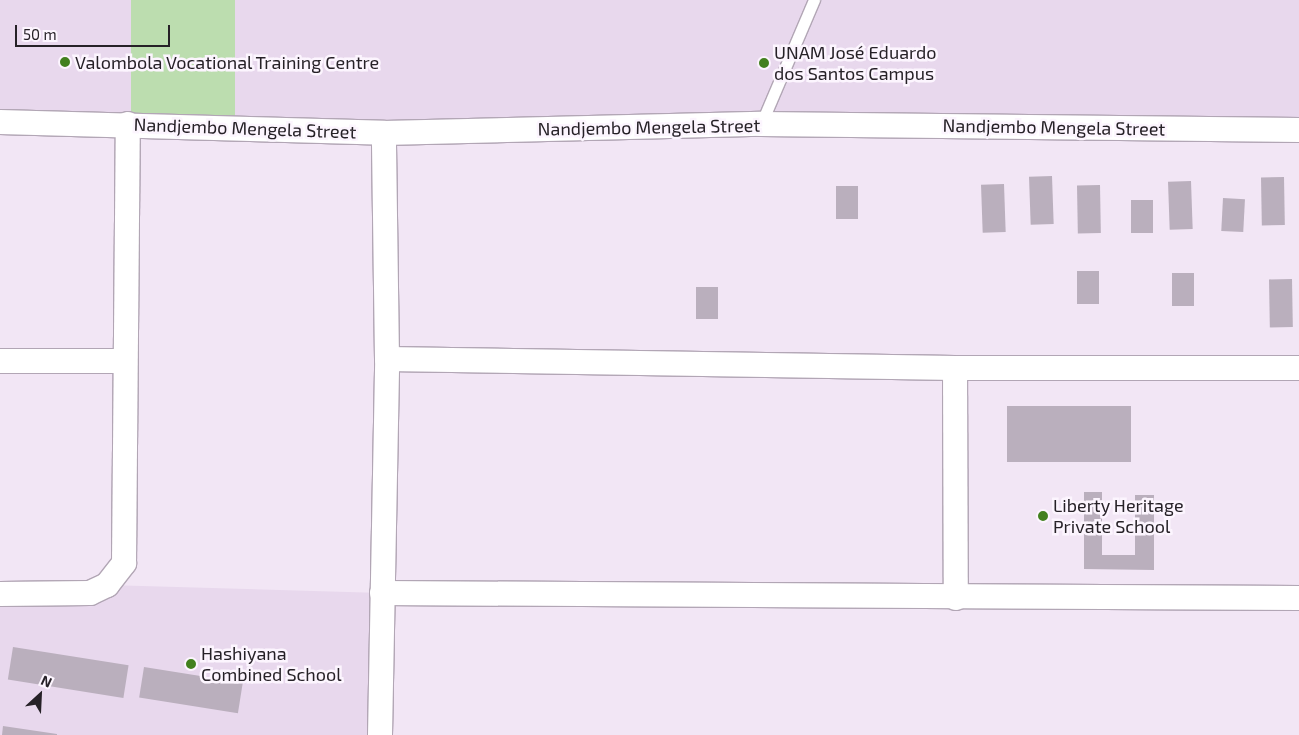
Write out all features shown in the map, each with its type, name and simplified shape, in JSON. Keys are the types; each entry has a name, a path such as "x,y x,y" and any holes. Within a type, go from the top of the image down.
{"street":[{"name":"Nandjembo Mengela Street","path":"0,122 128,124 384,134 761,124 1299,130"},
{"path":"0,594 90,592 107,585 124,563 128,124"},
{"path":"380,735 387,359 384,134"},
{"path":"387,359 955,368 1299,368"},
{"path":"0,360 125,361"},
{"path":"955,368 956,598"},
{"path":"382,593 956,598 1299,598"}],"lane":[{"path":"761,124 814,0"}],"shaded area":[{"name":"Valombola Vocational Training Centre","path":"0,0 131,0 131,124 0,124"},
{"name":"UNAM José Eduardo dos Santos Campus","path":"235,0 1299,0 1299,127 235,127"},
{"name":"Hashiyana Combined School","path":"107,585 382,593 380,735 0,735 0,594"}],"green space":[{"path":"131,0 235,0 235,124 131,124"}],"building":[{"path":"1052,176 1054,224 1031,225 1029,177"},
{"path":"1261,177 1284,177 1285,225 1262,225"},
{"path":"1191,181 1193,229 1170,230 1168,182"},
{"path":"1004,184 1006,232 983,233 981,185"},
{"path":"1077,185 1100,185 1101,233 1078,233"},
{"path":"836,186 858,186 858,219 836,219"},
{"path":"1223,198 1245,199 1243,232 1221,231"},
{"path":"1131,200 1153,200 1153,233 1131,233"},
{"path":"1077,271 1099,271 1099,304 1077,304"},
{"path":"1172,273 1194,273 1194,306 1172,306"},
{"path":"1269,279 1292,279 1293,327 1270,327"},
{"path":"696,287 718,287 718,319 696,319"},
{"path":"1007,406 1131,406 1131,462 1007,462"},
{"path":"1084,492 1102,492 1102,555 1135,555 1135,495 1154,495 1154,570 1084,569"},
{"path":"13,647 129,665 123,698 8,680"},
{"path":"144,667 243,683 238,713 139,698"},
{"path":"3,726 57,734 57,735 2,735"}],"place":[{"name":"Valombola Vocational Training Centre","path":"65,62"},
{"name":"UNAM José Eduardo dos Santos Campus","path":"764,63"},
{"name":"Liberty Heritage Private School","path":"1043,516"},
{"name":"Hashiyana Combined School","path":"191,664"}]}
